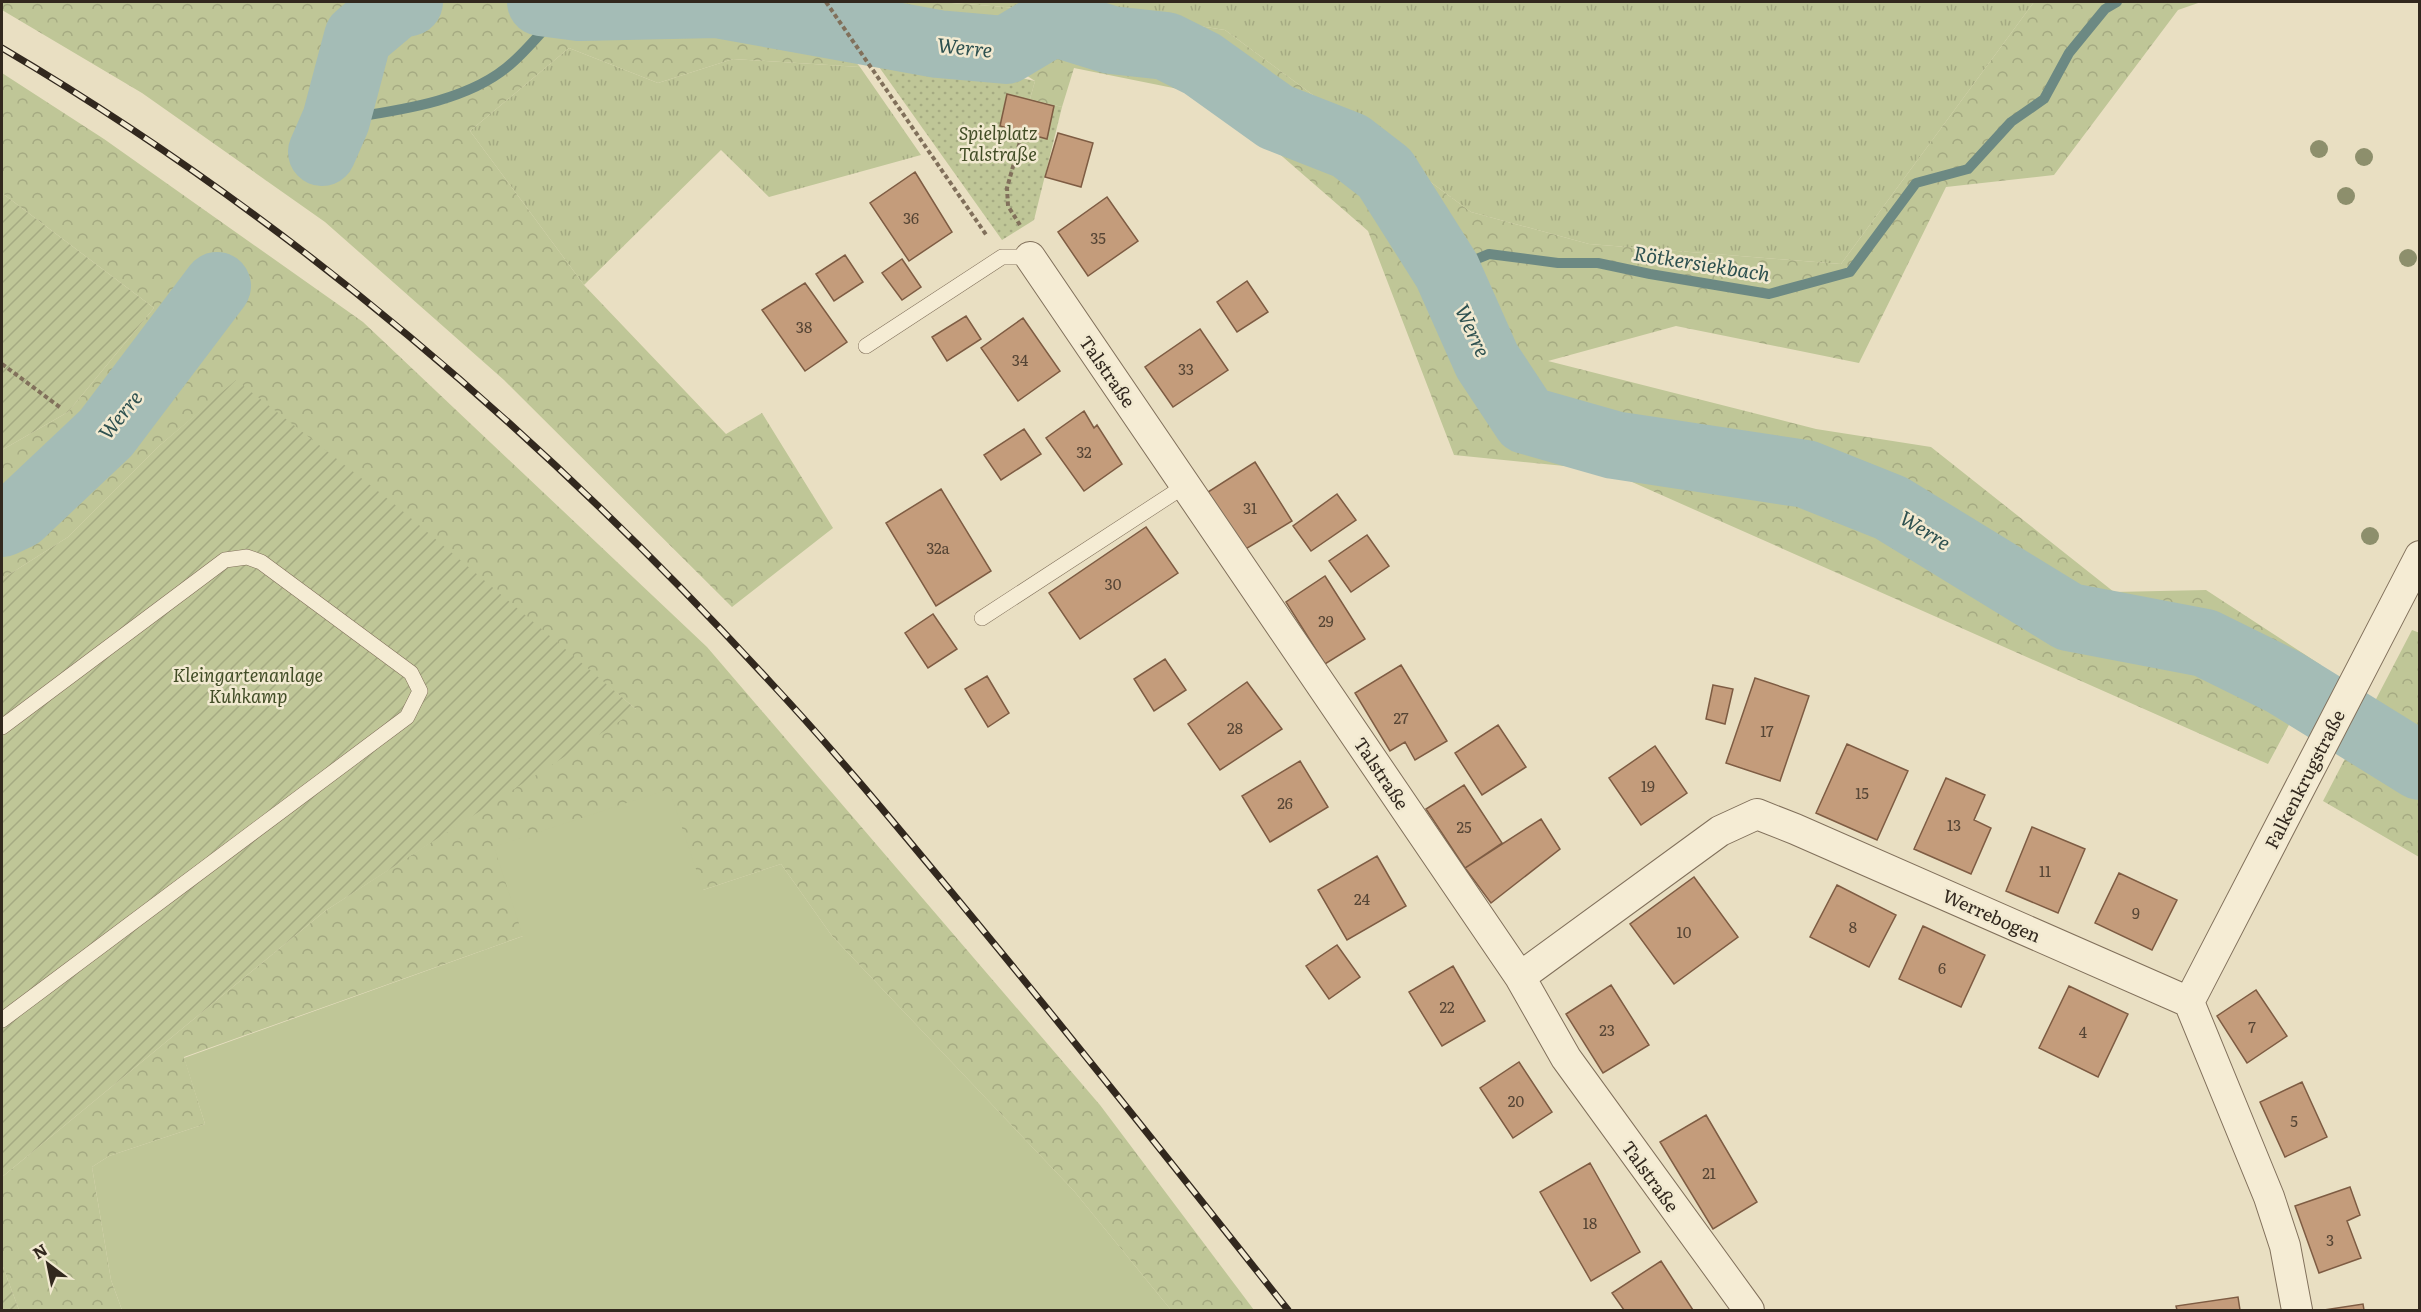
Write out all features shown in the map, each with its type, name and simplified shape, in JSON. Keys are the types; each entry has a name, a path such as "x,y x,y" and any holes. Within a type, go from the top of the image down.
{"street":[{"name":"Talstraße","path":"1016,257 1186,485 1520,977 1566,1058 1749,1311"},
{"name":"Falkenkrugstraße","path":"2189,1002 2420,556"},
{"name":"Werrebogen","path":"1520,977 1720,831 1757,814 1795,828 2189,1002"},
{"path":"2189,1002 2269,1197 2285,1246 2297,1311"}],"lane":[{"path":"866,345 1016,257"},
{"path":"982,618 1186,485"},
{"path":"2,727 225,560 247,557 261,562 411,673 420,691 407,717 2,1020"}],"path":[{"path":"826,2 862,54 1016,257"},
{"path":"1021,138 1007,188 1008,206 1021,227"},
{"path":"2,364 61,408"}],"green space":[{"path":"2,2 802,2 860,67 733,59 658,83 569,48 470,131 584,285 726,434 762,413 833,528 732,607 504,380 325,222 142,93 2,10"},
{"path":"860,2 938,2 1147,18 1225,30 1471,212 1589,244 1841,264 2034,2 2201,2 2178,10 2054,175 1946,187 1859,363 1676,326 1548,361 1816,429 1931,447 2114,592 2206,590 2321,665 2268,764 1605,470 1454,455 1368,231 1213,96 1074,68 1062,107 1030,99 1035,81 969,38 870,13"},
{"path":"938,2 2034,2 1841,264 1589,244 1471,212 1225,30 1147,18"},
{"name":"Spielplatz Talstraße","path":"862,43 1035,81 1030,99 1062,107 1034,220 1002,240"},
{"path":"569,48 658,83 733,59 860,67 921,155 769,197 721,150 584,285 470,131"},
{"path":"2,73 104,139 363,322 707,647 1100,1105 1254,1310 1171,1310 1074,1191 832,936 781,864 703,890 523,936 184,1057 205,1124 109,1156 92,1167 111,1280 122,1310 19,1310 2,1264 2,1177 325,911 636,709 236,381 159,446 68,537 2,579 2,450 68,412 154,308 2,193"},
{"path":"2,193 154,308 68,412 2,450"},
{"name":"Kleingartenanlage Kuhkamp","path":"236,380 393,503 637,710 325,911 2,1177 2,579 68,537 159,446"},
{"path":"2412,630 2420,633 2419,857 2323,801"},
{"path":"669,789 703,890 781,864 832,936 1074,1191 1171,1310 122,1310 111,1280 92,1167 109,1156 205,1124 184,1058 523,936 494,847"},
{"path":"2,1264 19,1310 2,1310"}],"building":[{"path":"1007,94 1054,106 1047,139 1000,126"},
{"path":"1058,133 1093,143 1081,187 1045,177"},
{"path":"915,172 952,232 909,261 870,203"},
{"path":"1107,197 1138,241 1088,276 1058,232"},
{"path":"845,255 863,282 834,301 816,274"},
{"path":"902,259 921,287 902,300 882,273"},
{"path":"1247,281 1268,312 1237,332 1217,302"},
{"path":"805,283 847,342 805,371 762,310"},
{"path":"966,316 981,339 947,361 932,337"},
{"path":"1023,318 1060,371 1018,401 981,348"},
{"path":"1200,329 1228,370 1173,407 1145,367"},
{"path":"1084,411 1094,428 1097,425 1122,464 1084,491 1046,438"},
{"path":"1024,429 1041,454 1001,480 984,455"},
{"path":"1255,462 1292,521 1244,550 1208,492"},
{"path":"941,489 991,571 936,606 886,523"},
{"path":"1337,494 1356,520 1311,551 1293,526"},
{"path":"1146,527 1178,573 1080,639 1049,593"},
{"path":"1367,535 1389,566 1351,592 1329,561"},
{"path":"1325,576 1365,639 1325,664 1286,602"},
{"path":"933,614 957,649 928,668 905,633"},
{"path":"1165,659 1186,690 1154,711 1134,679"},
{"path":"1401,665 1447,741 1415,760 1405,742 1390,751 1355,693"},
{"path":"987,676 1009,713 988,727 965,689"},
{"path":"1755,678 1809,696 1780,781 1726,763"},
{"path":"1247,682 1282,729 1220,770 1188,724"},
{"path":"1713,685 1733,689 1725,724 1706,719"},
{"path":"1498,725 1526,767 1482,795 1455,753"},
{"path":"1847,744 1908,771 1877,840 1816,813"},
{"path":"1655,746 1687,793 1641,825 1609,778"},
{"path":"1300,761 1328,807 1270,842 1242,796"},
{"path":"1946,778 1985,795 1974,820 1991,828 1971,874 1914,849"},
{"path":"1464,785 1502,843 1465,868 1426,809"},
{"path":"1541,819 1560,849 1491,903 1465,868"},
{"path":"2032,827 2085,849 2058,913 2006,891"},
{"path":"1377,856 1406,906 1347,940 1318,890"},
{"path":"2119,873 2177,900 2152,950 2095,923"},
{"path":"1694,877 1738,937 1674,984 1630,924"},
{"path":"1837,885 1896,915 1869,967 1810,937"},
{"path":"1923,926 1985,955 1961,1007 1899,979"},
{"path":"1337,945 1360,977 1329,999 1306,966"},
{"path":"1453,966 1485,1021 1442,1046 1409,992"},
{"path":"1611,985 1649,1045 1603,1073 1566,1014"},
{"path":"2069,986 2128,1014 2098,1077 2039,1048"},
{"path":"2256,990 2287,1036 2247,1063 2217,1016"},
{"path":"1519,1062 1552,1112 1513,1138 1480,1088"},
{"path":"2302,1082 2327,1137 2285,1157 2260,1102"},
{"path":"1706,1115 1757,1202 1713,1229 1660,1142"},
{"path":"1590,1163 1640,1252 1591,1281 1540,1192"},
{"path":"2350,1187 2360,1215 2347,1221 2361,1258 2319,1273 2295,1206"},
{"path":"1661,1261 1693,1310 1624,1310 1612,1293"},
{"path":"2238,1297 2240,1310 2177,1310 2176,1306"},
{"path":"2363,1304 2364,1310 2324,1310"}],"waterway":[{"name":"Werre","path":"322,152 336,120 358,37 396,5 409,2"},
{"name":"Werre","path":"541,2 579,7 717,4 938,44 1006,50 1053,22 1111,40 1166,46 1202,64 1276,117 1350,146 1385,173 1447,271 1487,361 1526,420 1614,445 1806,474 1891,508 2069,617 2205,643 2284,682 2420,766"},
{"name":"Rötkersiekbach","path":"1447,271 1489,254 1558,263 1598,263 1769,294 1850,272 1916,183 1968,169 2011,122 2044,99 2069,53 2105,9 2117,2"},
{"path":"336,120 405,109 453,96 475,87 495,76 513,62 566,5"},
{"name":"Werre","path":"2,523 19,515 106,433 217,286"}],"railway":[{"path":"2,48 109,114 212,184 313,259 410,337 505,419 597,504 686,593 794,707 857,779 1028,985 1288,1310"}]}
